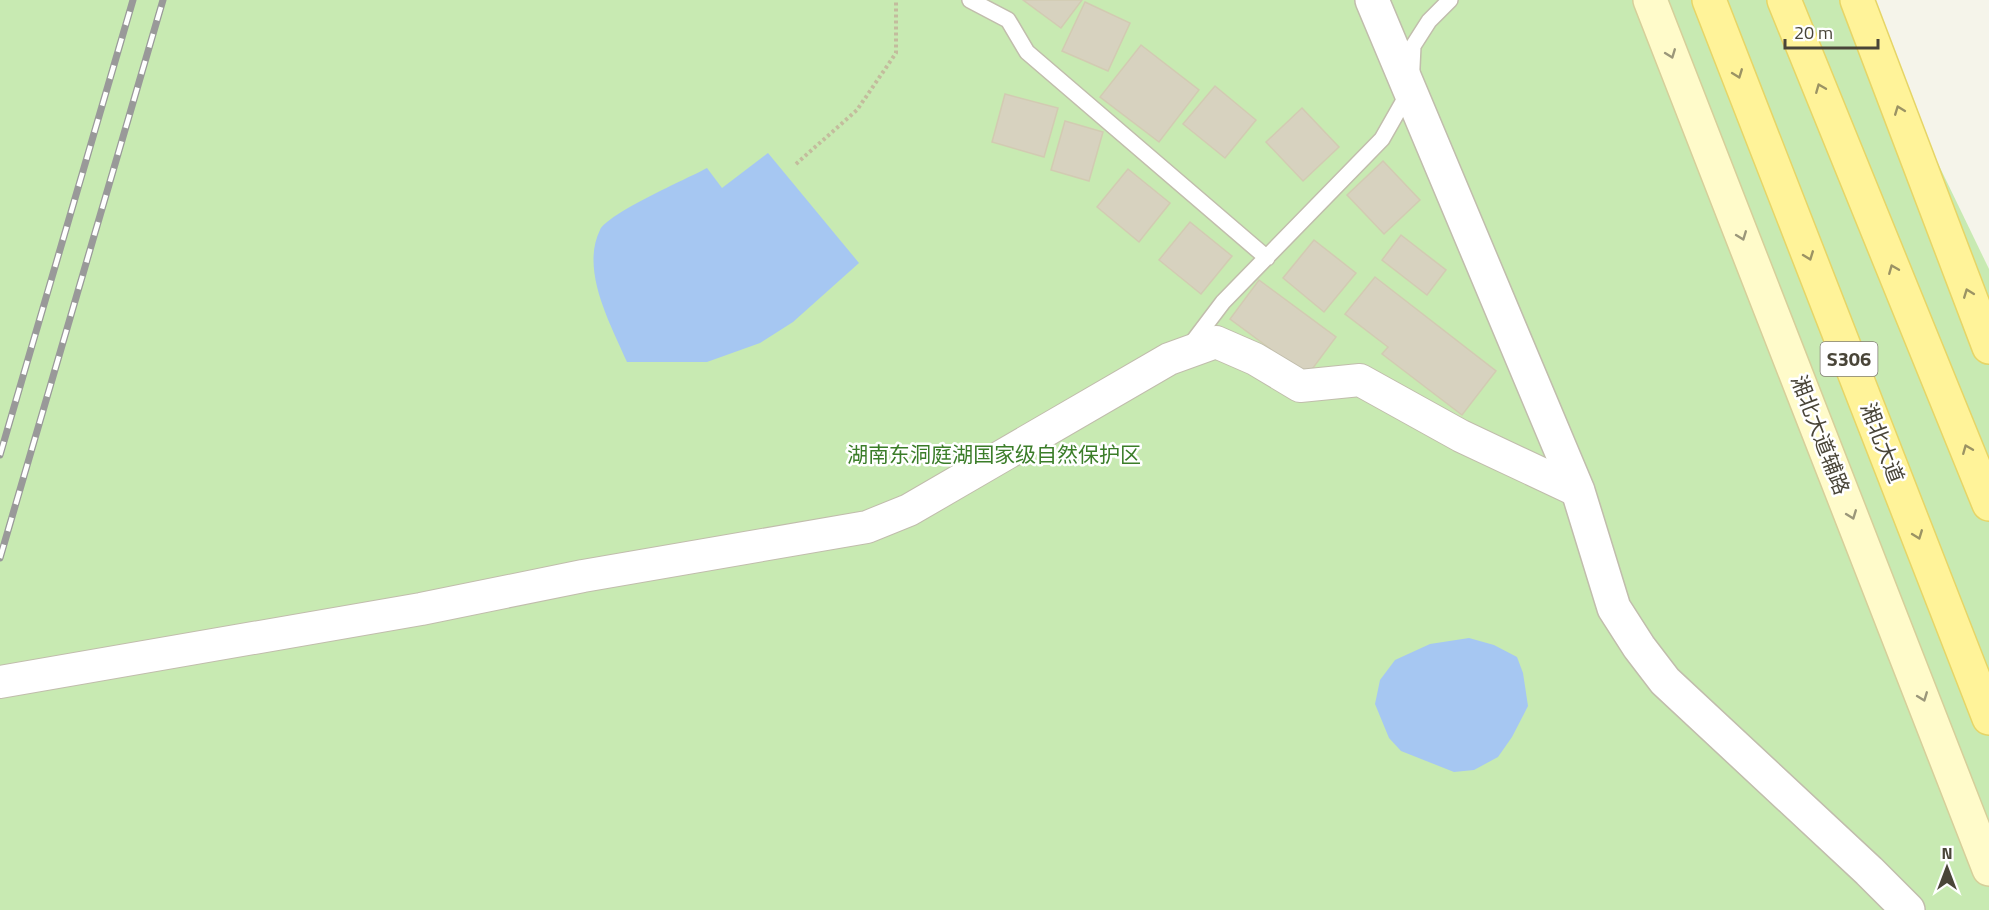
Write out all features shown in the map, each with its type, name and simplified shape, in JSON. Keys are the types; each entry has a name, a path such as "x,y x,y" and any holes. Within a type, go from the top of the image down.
{"main road":[{"name":"湘北大道辅路","path":"1650,0 1989,869"},
{"name":"湘北大道","path":"1709,0 1989,718"},
{"path":"1784,0 1989,504"},
{"path":"1857,0 1989,347"}],"street":[{"path":"1372,0 1411,88 1578,491 1614,608 1665,681 1908,910"},
{"path":"0,682 421,609 594,574 867,527 909,510 1169,358 1216,342 1255,358 1300,386 1360,380 1461,436 1578,491"}],"lane":[{"path":"970,0 1008,20 1027,52 1267,258"},
{"path":"1184,353 1223,302 1382,139 1411,88 1413,46 1429,21 1450,0"}],"path":[{"path":"796,164 858,110 896,53 896,0"}],"green space":[{"name":"湖南东洞庭湖国家级自然保护区","path":"0,0 1859,0 1989,269 1989,910 0,910"}],"water":[{"path":"768,153 859,263 793,322 760,343 707,362 627,362 606,315 596,280 595,246 600,230 606,223 632,206 707,168 722,188"},
{"path":"1469,638 1494,645 1517,657 1523,673 1528,706 1512,737 1498,757 1474,770 1454,772 1401,751 1389,738 1375,704 1380,680 1395,660 1430,644"}],"building":[{"path":"1023,0 1082,0 1061,28"},
{"path":"1085,2 1130,23 1108,71 1062,51"},
{"path":"1141,45 1199,90 1159,142 1100,97"},
{"path":"1215,86 1256,120 1225,158 1183,124"},
{"path":"1005,94 1058,108 1044,157 992,142"},
{"path":"1302,108 1339,147 1303,181 1266,142"},
{"path":"1065,121 1103,132 1089,181 1051,170"},
{"path":"1383,161 1420,200 1384,234 1347,195"},
{"path":"1128,169 1170,203 1139,242 1097,207"},
{"path":"1190,222 1232,256 1201,294 1159,260"},
{"path":"1401,235 1446,270 1427,295 1382,260"},
{"path":"1314,240 1356,273 1324,312 1283,278"},
{"path":"1375,277 1496,371 1462,415 1382,354 1388,347 1345,314"},
{"path":"1259,280 1336,337 1307,376 1230,319"}],"railway":[{"path":"0,455 133,0"},
{"path":"0,558 163,0"}]}
